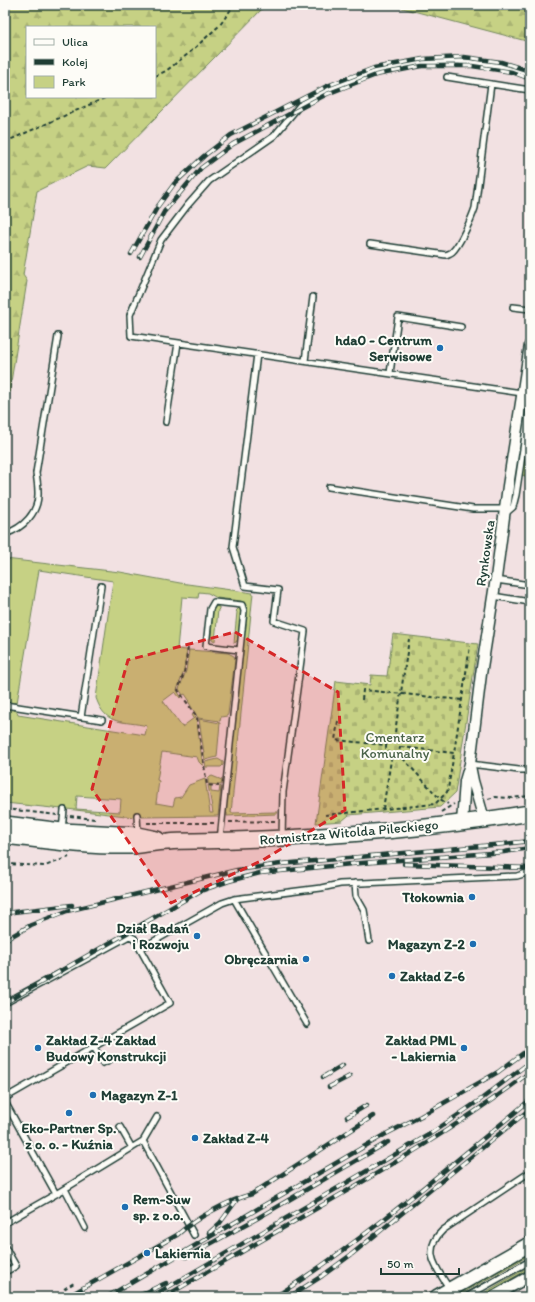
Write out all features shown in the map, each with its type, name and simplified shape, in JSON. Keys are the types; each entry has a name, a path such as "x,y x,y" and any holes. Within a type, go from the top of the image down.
{"main road":[{"name":"Rotmistrza Witolda Pileckiego","path":"5,836 111,846 134,846 168,842 282,839 350,834 462,823 530,813"},
{"name":"Rotmistrza Witolda Pileckiego","path":"5,824 62,831 137,829 168,842"}],"street":[{"name":"Rynkowska","path":"462,823 465,781 470,764 481,674 530,345"},
{"name":"Rynkowska","path":"470,764 473,781 484,819"},
{"path":"437,1297 530,1244"},
{"path":"493,1297 530,1276"}],"lane":[{"path":"522,393 305,360 131,336 130,315 161,240 187,206 209,181 274,136 300,105 331,88 378,71 423,62 457,61 501,66 530,75"},
{"path":"447,77 530,90"},
{"path":"370,244 446,255 452,252 456,247 473,216 475,208 491,84"},
{"path":"305,360 313,297"},
{"path":"513,307 530,309"},
{"path":"390,373 398,317 461,326"},
{"path":"5,534 18,528 33,515 36,506 39,494 36,473 58,336"},
{"path":"166,422 178,343"},
{"path":"257,354 232,547 245,586 278,590 274,621 305,631 284,792 282,839"},
{"path":"329,487 473,509 505,512 513,507 516,495 530,403"},
{"path":"496,580 530,585"},
{"path":"81,717 101,586"},
{"path":"493,596 530,602"},
{"path":"220,841 244,608 242,605 214,602 210,609 206,646 239,650"},
{"path":"5,705 102,720"},
{"path":"470,764 530,770"},
{"path":"62,831 64,813"},
{"path":"137,815 137,829"},
{"path":"140,949 222,902 234,899 340,884 517,876 530,872"},
{"path":"355,883 356,896 364,910 369,941"},
{"path":"234,899 307,1024"},
{"path":"5,1004 129,936 134,938 170,1003 5,1098"},
{"path":"94,1047 103,1063 111,1059"},
{"path":"5,1102 56,1194"},
{"path":"5,1224 144,1141 157,1117"},
{"path":"120,1127 132,1148"},
{"path":"144,1141 194,1235"},
{"path":"450,1290 436,1268 433,1258 433,1244 437,1236 443,1230 530,1172"},
{"path":"65,1189 85,1228"},
{"path":"5,1248 16,1266 5,1272"},
{"path":"466,1297 530,1260"}],"path":[{"path":"156,76 166,71 188,54 220,26 234,5"},
{"path":"5,142 105,98"},
{"path":"394,739 409,639"},
{"path":"326,814 432,805 448,790 470,646"},
{"path":"188,648 184,673 178,690 197,717 207,785 225,786"},
{"path":"362,700 364,690 462,700"},
{"path":"338,721 335,740 386,745"},
{"path":"386,745 391,739 394,739"},
{"path":"394,739 398,740 401,747 398,753"},
{"path":"386,745 388,752 392,754 398,753"},
{"path":"401,747 454,752"},
{"path":"398,753 440,799 448,804"},
{"path":"383,810 392,754"},
{"path":"487,799 530,796"},
{"path":"5,808 64,813 95,819"},
{"path":"137,829 282,820"},
{"path":"5,864 45,866 71,856"},
{"path":"64,1289 74,1282"}],"highlighted area":[{"path":"235,632 338,692 345,810 263,860 171,903 92,789 128,660"}],"green space":[{"path":"5,5 266,5 106,168 88,166 37,191 23,275 27,281 5,420"},
{"path":"391,5 530,5 530,42"},
{"path":"530,386 530,477 516,474"},
{"path":"5,559 120,572 180,583 253,593 231,813 277,812 277,814 227,816 227,813 225,813 247,608 241,601 217,598 208,593 199,592 198,598 182,597 177,649 187,650 184,671 177,690 181,697 180,698 175,692 163,701 182,727 194,718 192,715 193,714 196,717 203,766 197,757 162,752 157,780 159,781 156,803 173,806 175,798 181,797 189,785 205,779 210,813 213,813 208,785 211,786 211,792 219,793 220,786 221,787 218,816 142,817 141,815 134,814 134,817 67,808 62,809 5,803 5,708 16,710 18,715 145,735 147,726 116,721 110,718 100,707 96,698 113,581 39,570 17,703 5,702","holes":["77,796 121,799 120,812 76,809"]},
{"path":"215,606 219,607 219,609 215,641 211,639 211,636 213,609"},
{"path":"239,608 241,609 241,612 238,639 234,643 236,611"},
{"name":"Cmentarz Komunalny","path":"393,634 478,644 455,793 440,807 349,815 342,821 316,823 336,681 370,685 371,675 387,676"},
{"path":"189,650 228,653 234,656 235,660 228,714 227,716 221,717 220,721 198,718 188,701 189,700 179,689 186,671"},
{"path":"199,719 220,723 217,757 205,760"},
{"path":"218,759 223,762 221,767 206,767 205,762"},
{"path":"212,776 222,780 221,785 208,784 208,778"},
{"path":"530,1253 530,1255 456,1297 453,1297"},
{"path":"530,1266 530,1268 480,1297 477,1297"}],"tram line":[{"path":"461,1297 530,1257"}],"railway":[{"path":"131,254 158,206 174,184 204,156 231,135 327,86 374,68 423,59 464,57 501,62 530,71"},
{"path":"140,257 164,212 201,168 233,144 327,94 376,75 422,66 472,66 512,72 530,79"},
{"path":"5,940 31,925 67,911 237,870 281,864 530,841"},
{"path":"5,1003 200,891 229,881 260,873 362,863 504,852 530,848"},
{"path":"404,864 530,868"},
{"path":"5,913 72,905"},
{"path":"107,1297 384,1135 421,1116 498,1072 530,1048"},
{"path":"151,1297 430,1134 480,1100 530,1062"},
{"path":"323,1077 343,1065"},
{"path":"164,1297 400,1159 479,1109 530,1072"},
{"path":"329,1087 350,1076"},
{"path":"275,1297 309,1275 374,1227 530,1100"},
{"path":"347,1117 367,1105"},
{"path":"289,1297 322,1276 352,1254 530,1109"},
{"path":"67,1297 177,1235 193,1222 212,1211 232,1201 252,1194 373,1116"},
{"path":"186,1257 256,1219 388,1142"},
{"path":"209,1233 220,1223 236,1201"},
{"path":"136,1297 166,1283"}],"place":[{"name":"hda0 - Centrum Serwisowe","path":"440,348"},
{"name":"Tłokownia","path":"472,897"},
{"name":"Dział Badań i Rozwoju","path":"197,936"},
{"name":"Magazyn Z-2","path":"473,944"},
{"name":"Obręczarnia","path":"306,959"},
{"name":"Zakład Z-6","path":"392,976"},
{"name":"Zakład Z-4 Zakład Budowy Konstrukcji","path":"38,1048"},
{"name":"Zakład PML - Lakiernia","path":"464,1048"},
{"name":"Magazyn Z-1","path":"93,1095"},
{"name":"Eko-Partner Sp. z o. o. - Kuźnia","path":"69,1113"},
{"name":"Zakład Z-4","path":"195,1138"},
{"name":"Rem-Suw sp. z o.o.","path":"125,1207"},
{"name":"Lakiernia","path":"147,1253"}]}
